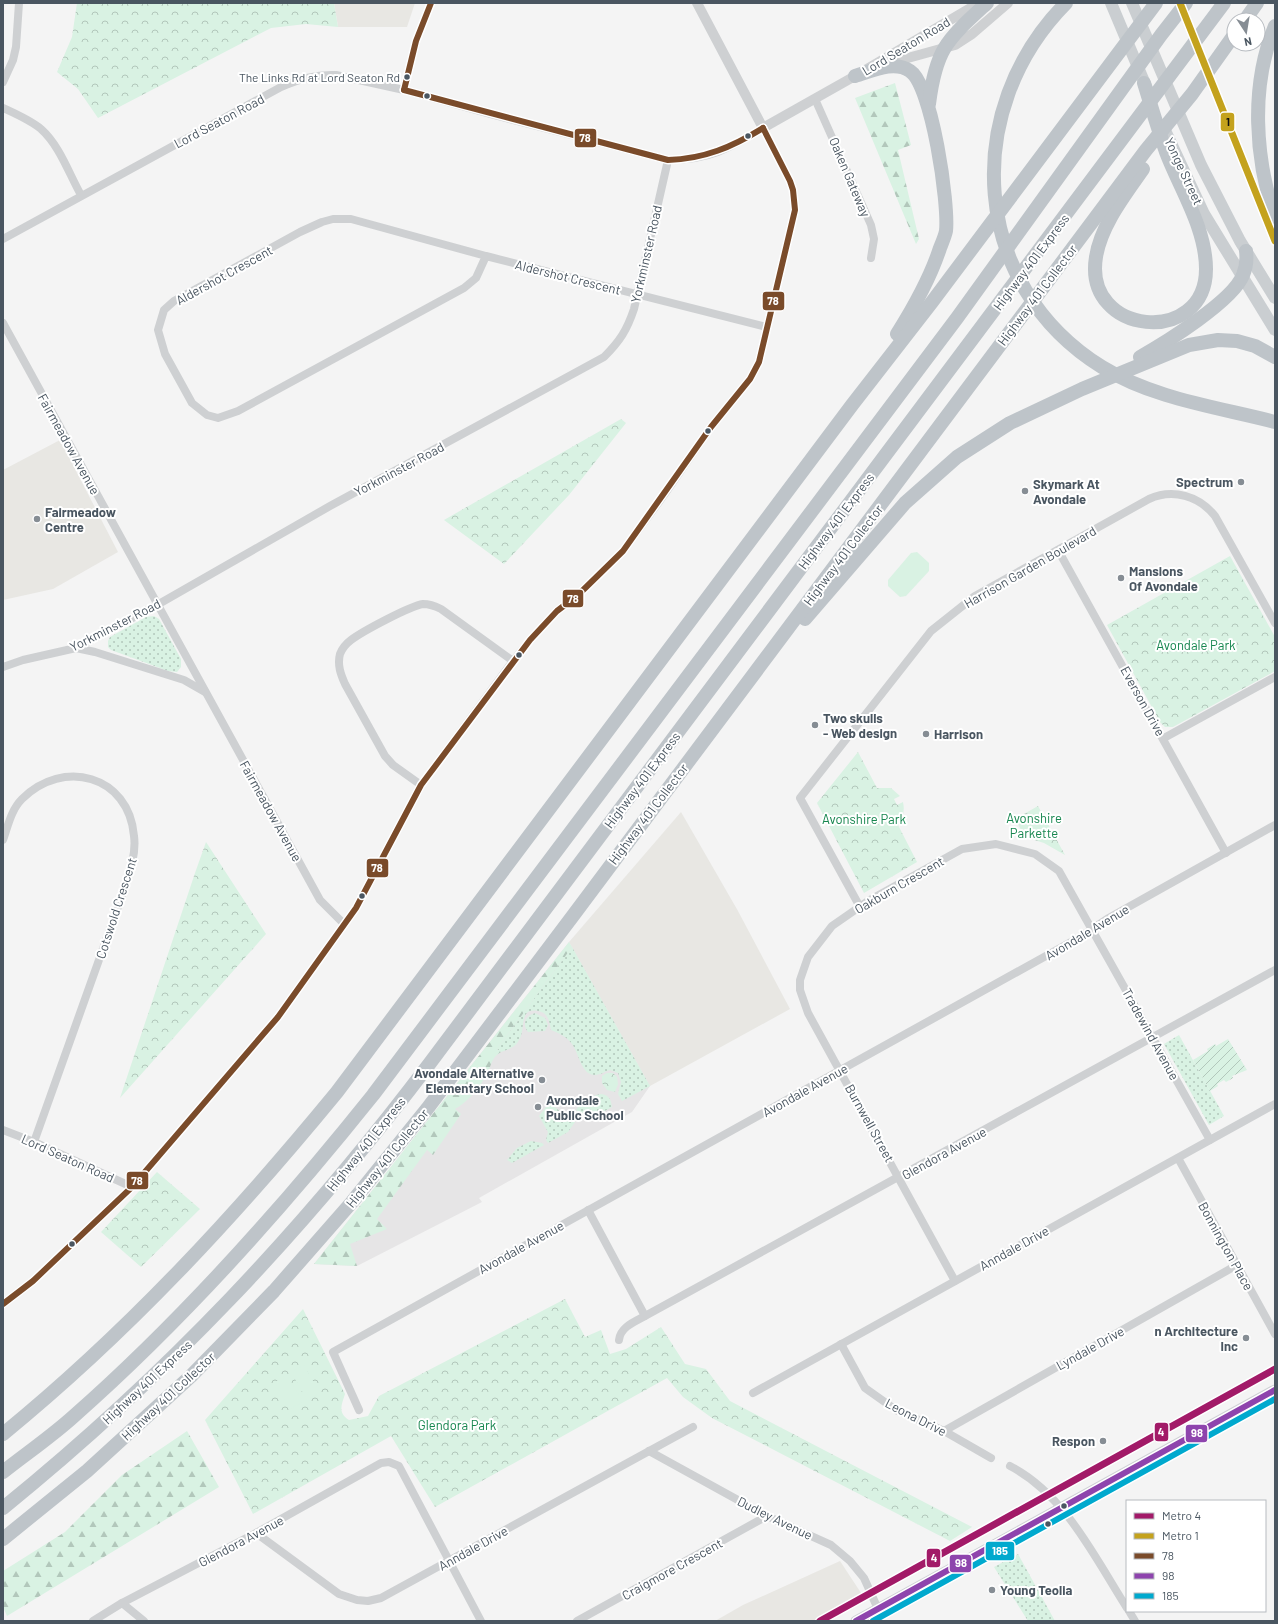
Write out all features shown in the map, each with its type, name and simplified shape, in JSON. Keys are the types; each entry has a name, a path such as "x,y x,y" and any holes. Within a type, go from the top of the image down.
{"highway":[{"path":"928,107 932,80 943,48 954,34 987,3"},
{"path":"1066,3 1044,26 1024,56 1009,88 999,122 994,157 994,192 999,223 1011,261 1026,290 1049,321 1074,346 1102,367 1134,384 1156,392 1275,422"},
{"name":"Highway 401 Express","path":"3,1472 73,1417 150,1346 238,1255 313,1171 373,1096 983,282 1161,35 1186,3"},
{"name":"Highway 401 Express","path":"3,1508 94,1431 182,1349 270,1258 352,1163 430,1063 1224,3"},
{"path":"1251,12 1257,3"},
{"path":"3,1434 96,1353 170,1281 228,1220 288,1152 347,1079 852,405 1156,4"},
{"path":"1275,26 1266,57 1261,85 1259,129 1262,170 1275,218"},
{"path":"1144,83 1166,152 1201,238 1206,261 1205,281 1196,301 1175,318 1164,322 1152,323 1132,320 1112,308 1099,288 1095,269 1097,252 1105,230 1147,155 1192,94 1226,46"},
{"path":"852,405 910,313 934,267 946,231 945,189 928,107 918,79 911,71 899,66 855,76"},
{"name":"Highway 401 Collector","path":"3,1539 87,1471 163,1403 247,1320 301,1262 398,1146 568,923 1042,288 1147,155"},
{"path":"1150,356 1200,319 1234,288 1242,277 1246,251"},
{"path":"628,841 663,806 796,631 845,571 905,504 951,462 976,443 1031,412 1150,356 1189,345 1218,340 1251,344 1275,357"}],"main road":[{"name":"Yonge Street","path":"1111,3 1144,83 1193,192 1242,277 1275,330"},
{"name":"Yonge Street","path":"1132,3 1201,166 1246,251 1275,298"},
{"path":"856,1621 1275,1390"}],"street":[{"path":"3,82 13,60 16,48 20,3"},
{"path":"404,90 416,41 431,3"},
{"path":"3,1304 33,1281 132,1187 278,1017 356,908 421,785 513,661 557,611 578,595 615,560 637,533 711,427 750,379 759,362 794,210 793,190 790,181 763,128 697,3"},
{"name":"Lord Seaton Road","path":"3,239 281,87 298,79 312,75 336,75 404,90 668,160 690,160 714,154 763,128 855,76 978,3"},
{"name":"Lord Seaton Road","path":"855,76 921,52 955,45 972,34 1008,3"},
{"name":"Oaken Gateway","path":"815,99 871,225 874,239 871,258"},
{"path":"3,108 26,119 41,130 53,143 81,195"},
{"name":"Yorkminster Road","path":"3,667 23,660 76,648 157,605 306,519 604,357 619,342 627,329 637,294 668,160"},
{"name":"Aldershot Crescent","path":"486,256 476,278 464,288 238,411 218,418 207,415 192,403 160,342 158,330 159,322 164,310 174,301 322,222 351,219 486,256 766,327"},
{"name":"Fairmeadow Avenue","path":"3,323 320,900 344,924"},
{"name":"Harrison Garden Boulevard","path":"860,907 800,798 931,631 975,596 1154,497 1172,494 1185,496 1204,505 1215,516 1275,623"},
{"name":"Everson Drive","path":"1058,550 1164,738 1226,853"},
{"path":"421,785 393,765 385,756 345,684 340,673 339,664 340,654 344,646 351,640 387,619 414,606 425,604 433,605 441,609 513,661"},
{"path":"76,648 95,652 184,680 205,692"},
{"path":"1164,738 1275,677"},
{"name":"Cotswold Crescent","path":"3,840 11,816 21,800 35,788 50,780 71,777 85,777 107,786 117,795 126,807 134,836 131,867 120,901 34,1142"},
{"name":"Avondale Avenue","path":"359,1410 333,1352 841,1071 1080,937 1107,919 1275,825"},
{"name":"Oakburn Crescent","path":"841,1071 808,1013 800,990 800,980 808,957 832,926 860,907 962,849 996,844 1035,854 1059,871 1093,929"},
{"name":"Tradewind Avenue","path":"1093,929 1210,1140"},
{"name":"Glendora Avenue","path":"619,1340 620,1334 625,1328 645,1316 1275,970"},
{"name":"Burnwell Street","path":"841,1071 956,1281"},
{"name":"Anndale Drive","path":"753,1393 1275,1104"},
{"name":"Lord Seaton Road","path":"3,1130 34,1142 132,1187"},
{"name":"Bonnington Place","path":"1178,1158 1275,1334"},
{"path":"588,1210 645,1316"},
{"name":"Lyndale Drive","path":"944,1431 1237,1265"},
{"name":"Leona Drive","path":"841,1344 865,1388 896,1410 944,1431 991,1458"},
{"name":"Anndale Drive","path":"256,1533 339,1594 357,1600 368,1601 381,1598 693,1427"},
{"name":"Dudley Avenue","path":"649,1451 767,1516 831,1545 850,1561 864,1578 878,1609"},
{"name":"Glendora Avenue","path":"93,1621 122,1603 256,1533 381,1463 389,1462 398,1466 448,1562"},
{"path":"1010,1466 1027,1474 1060,1508 1074,1526 1126,1606"},
{"name":"Craigmore Crescent","path":"577,1621 767,1516"},
{"path":"448,1562 481,1621"},
{"path":"122,1603 144,1621"},
{"path":"1130,1612 1135,1621"}],"shaded area":[{"path":"334,3 415,3 407,27 338,27"},
{"path":"60,440 118,552 53,589 3,600 3,470"},
{"path":"681,812 738,911 790,1009 650,1086 569,942"},
{"name":"Avondale Public School","path":"569,942 650,1086 632,1112 479,1198 482,1202 357,1266 314,1264"},
{"path":"840,1561 865,1599 824,1621 715,1621 743,1605"}],"green space":[{"path":"77,3 334,3 338,27 306,24 271,28 98,118 78,89 57,72 72,37"},
{"path":"895,83 911,145 898,150 919,239 916,244 855,98"},
{"path":"621,419 626,423 569,495 504,564 444,520"},
{"path":"917,552 929,563 929,571 906,596 900,597 888,586 888,580 911,553"},
{"name":"Avondale Park","path":"1230,556 1275,637 1275,671 1173,727 1165,727 1160,722 1107,625"},
{"path":"154,616 159,619 181,659 181,667 177,672 168,671 111,650 108,647 110,637 146,617"},
{"name":"Avonshire Park","path":"858,752 877,788 891,788 900,796 894,799 897,805 903,802 904,805 903,814 898,825 917,862 864,893 817,803"},
{"name":"Avonshire Parkette","path":"1038,806 1065,855 1044,843 1025,837 1015,819"},
{"path":"206,842 266,934 120,1098 195,873"},
{"path":"569,942 572,947 497,1049 501,1052 494,1058 482,1083 469,1098 455,1109 461,1114 433,1155 427,1150 377,1219 387,1229 350,1244 357,1266 314,1264"},
{"path":"572,947 650,1086 622,1101 618,1094 621,1082 618,1073 610,1070 595,1075 586,1071 583,1068 572,1044 568,1039 551,1030 548,1018 542,1012 528,1012 525,1016 521,1036 514,1047 501,1052 497,1049"},
{"path":"535,1013 545,1018 548,1025 545,1031 528,1032 526,1029 525,1023 527,1018"},
{"path":"1179,1035 1224,1116 1209,1125 1164,1044"},
{"path":"1228,1039 1247,1070 1232,1076 1233,1078 1226,1082 1224,1080 1210,1091 1193,1060 1208,1051 1207,1049 1215,1044 1216,1046"},
{"path":"607,1073 613,1073 617,1077 618,1084 615,1092 607,1090 602,1083 602,1076"},
{"path":"600,1094 609,1098 612,1107 594,1117 591,1115 587,1118 576,1110 579,1106 575,1102 579,1096 587,1098"},
{"path":"549,1103 575,1122 568,1132 548,1143 546,1140 548,1132 539,1116"},
{"path":"531,1141 542,1143 544,1145 512,1163 507,1160 517,1148"},
{"path":"157,1172 200,1209 141,1267 101,1232"},
{"name":"Glendora Park","path":"565,1299 585,1337 601,1330 610,1354 626,1349 661,1327 685,1364 706,1369 730,1401 972,1527 950,1541 712,1418 683,1397 667,1378 435,1507 391,1436 253,1514 205,1420 303,1309 345,1394 341,1409 343,1415 349,1420 368,1416 379,1396"},
{"path":"304,1365 320,1393 307,1400 291,1372"},
{"path":"287,1375 303,1402 290,1409 275,1382"},
{"path":"187,1431 219,1487 7,1616 3,1607 3,1571 65,1532 122,1475"},
{"path":"1018,1554 1055,1621 1028,1621 994,1567"}],"metro line":[{"name":"1","path":"1180,3 1275,241"},
{"name":"4","path":"820,1621 1275,1369"}],"transit line":[{"name":"78","path":"404,90 416,41 431,3"},
{"name":"78","path":"404,90 668,160 694,157 717,151 740,141 763,128"},
{"name":"78","path":"3,1304 33,1281 132,1187 278,1017 356,908 421,785 530,640 557,611 578,595 623,551 711,427 750,379 759,362 795,210 793,190 790,181 763,128"},
{"name":"98","path":"856,1621 1275,1390"},
{"name":"185","path":"873,1621 1275,1399"}],"place":[{"name":"The Links Rd at Lord Seaton Rd","path":"407,77"},
{"name":"Spectrum","path":"1241,482"},
{"name":"Skymark At Avondale","path":"1025,491"},
{"name":"Fairmeadow Centre","path":"37,519"},
{"name":"Mansions Of Avondale","path":"1121,578"},
{"name":"Two skulls - Web design","path":"815,725"},
{"name":"Harrison","path":"926,734"},
{"name":"Avondale Alternative Elementary School","path":"542,1080"},
{"name":"Avondale Public School","path":"538,1107"},
{"name":"n Architecture Inc","path":"1246,1338"},
{"name":"Respon","path":"1103,1441"},
{"name":"Young Teolia","path":"992,1590"}]}
